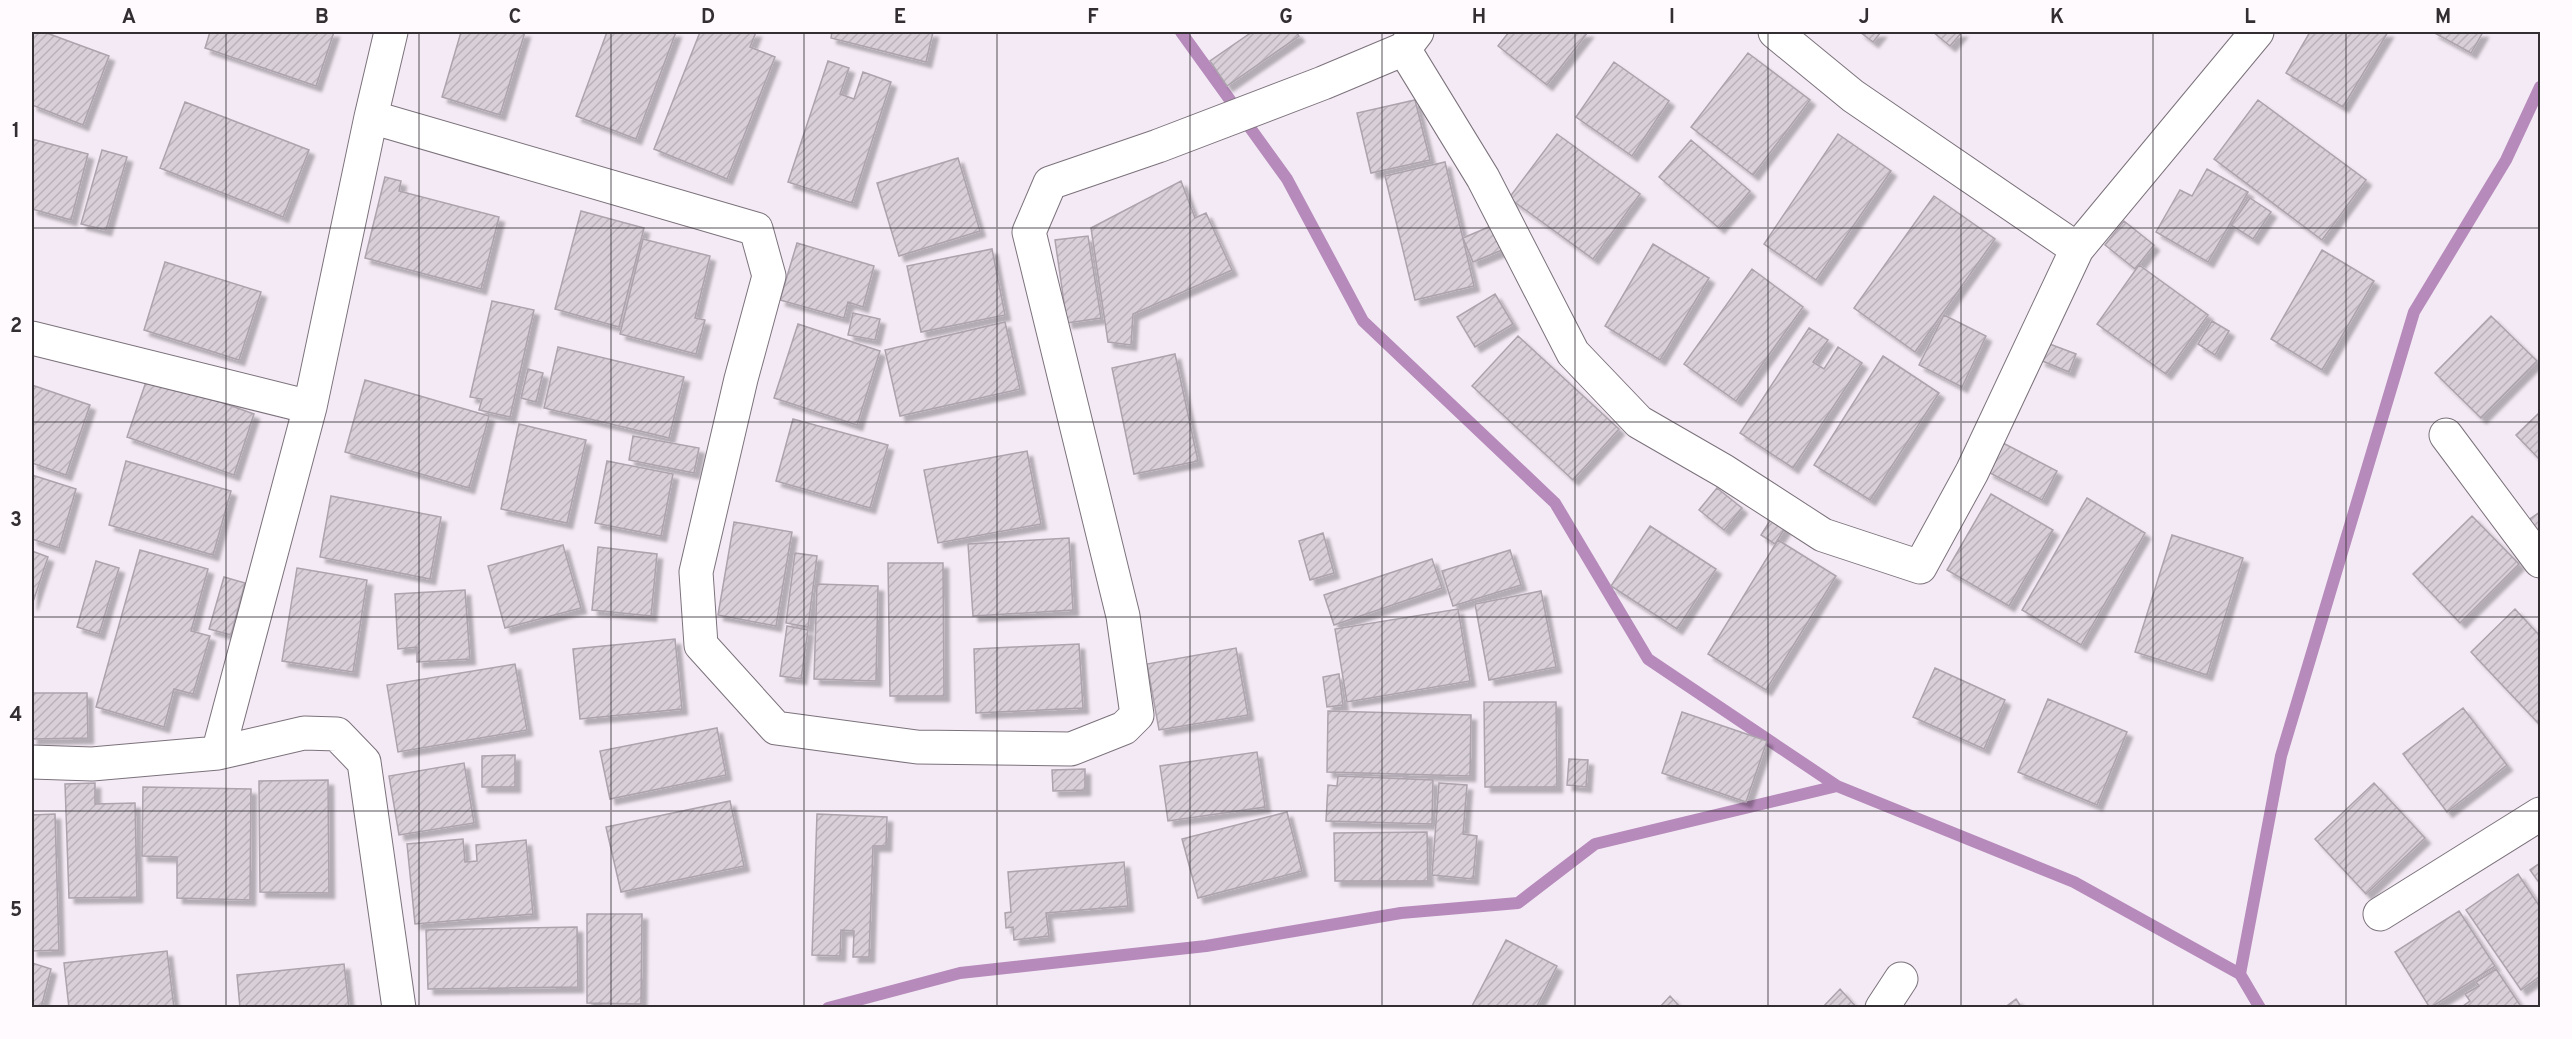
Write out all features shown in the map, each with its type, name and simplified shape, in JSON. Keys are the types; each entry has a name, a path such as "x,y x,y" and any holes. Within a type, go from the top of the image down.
{"street":[{"path":"218,753 310,407 391,32"},
{"path":"1775,32 1853,96 2077,249"},
{"path":"371,117 756,229 769,276 741,379 696,572 701,645 776,728 917,747 1071,749 1124,728 1137,715 1123,616 1029,232 1050,183 1202,129 1411,40 1573,353 1639,422 1724,471 1823,535 1920,567 1972,472 2077,249 2257,32"},
{"path":"32,338 310,407"},
{"path":"2446,435 2541,561"},
{"path":"32,762 92,764 218,753 304,733 337,734 364,762 399,1008"},
{"path":"2380,914 2541,814"},
{"path":"1882,1008 1902,979"}],"building":[{"path":"32,32 44,32 109,56 83,125 32,105"},
{"path":"210,32 334,32 316,86 205,48"},
{"path":"461,32 525,32 500,115 442,97"},
{"path":"607,32 676,32 636,139 576,116"},
{"path":"700,32 756,32 750,47 775,57 727,179 654,149"},
{"path":"832,32 933,32 926,62 831,38"},
{"path":"1252,32 1296,32 1299,36 1227,86 1210,61"},
{"path":"1509,32 1588,32 1547,85 1498,46"},
{"path":"1860,32 1881,32 1873,42"},
{"path":"1933,32 1962,32 1950,46"},
{"path":"2310,32 2388,32 2343,107 2286,73"},
{"path":"2433,32 2483,32 2471,53"},
{"path":"1748,53 1810,100 1753,175 1691,127"},
{"path":"828,61 849,68 840,94 854,99 863,72 891,82 852,203 788,182"},
{"path":"1614,62 1669,101 1632,156 1576,117"},
{"path":"1415,100 1430,160 1371,173 1357,113"},
{"path":"2258,100 2366,180 2322,240 2214,159"},
{"path":"185,102 309,150 283,217 160,168"},
{"path":"1557,134 1640,194 1593,259 1509,198"},
{"path":"1838,134 1891,171 1816,280 1764,244"},
{"path":"32,139 88,154 71,220 32,209"},
{"path":"1691,140 1750,191 1719,228 1659,177"},
{"path":"102,150 127,157 106,230 81,224"},
{"path":"958,158 980,231 899,256 877,183"},
{"path":"1445,162 1474,286 1415,300 1385,176"},
{"path":"2207,169 2248,192 2208,262 2156,232 2180,190 2192,196"},
{"path":"385,177 401,181 399,191 499,217 481,289 365,258"},
{"path":"1181,181 1195,218 1206,213 1232,270 1133,314 1131,345 1108,342 1091,228"},
{"path":"1934,196 1995,239 1915,352 1854,308"},
{"path":"2250,198 2271,212 2253,239 2231,225"},
{"path":"581,211 644,228 619,327 555,309"},
{"path":"2124,221 2154,245 2135,269 2105,245"},
{"path":"1491,226 1502,250 1473,262 1463,238"},
{"path":"1088,236 1101,318 1067,323 1055,240"},
{"path":"643,239 710,256 695,318 705,320 696,354 620,334"},
{"path":"797,243 874,266 863,307 848,302 844,318 780,300"},
{"path":"1653,244 1709,278 1660,360 1605,326"},
{"path":"992,249 1005,315 921,332 907,266"},
{"path":"2322,250 2374,281 2322,370 2271,339"},
{"path":"165,262 261,292 239,360 144,330"},
{"path":"2139,265 2208,315 2166,374 2097,324"},
{"path":"1752,269 1803,307 1736,401 1684,364"},
{"path":"1495,294 1513,324 1475,347 1457,317"},
{"path":"492,301 534,310 510,417 479,410 482,399 470,397"},
{"path":"853,313 880,319 875,340 848,335"},
{"path":"1944,315 1986,336 1962,387 1919,365"},
{"path":"2491,316 2537,361 2481,418 2435,373"},
{"path":"2212,321 2229,331 2215,355 2198,344"},
{"path":"1005,322 1020,389 900,416 885,350"},
{"path":"798,324 880,351 857,425 774,398"},
{"path":"1809,328 1828,340 1813,362 1824,369 1838,347 1862,363 1793,468 1740,433"},
{"path":"1518,336 1619,429 1573,480 1472,386"},
{"path":"2047,343 2076,354 2069,372 2040,360"},
{"path":"558,347 684,377 669,438 544,408"},
{"path":"1175,354 1198,461 1134,474 1112,368"},
{"path":"1883,356 1939,393 1870,500 1814,465"},
{"path":"528,369 543,373 536,402 521,398"},
{"path":"148,376 254,414 234,475 127,437"},
{"path":"365,380 489,416 469,488 345,452"},
{"path":"32,385 90,405 66,475 32,463"},
{"path":"2540,412 2540,460 2516,435"},
{"path":"793,419 888,445 870,508 776,481"},
{"path":"519,424 586,440 567,523 501,509"},
{"path":"633,436 699,448 694,473 629,460"},
{"path":"2003,443 2057,471 2042,500 1988,472"},
{"path":"1027,451 1041,524 938,543 924,470"},
{"path":"126,461 231,491 213,555 109,525"},
{"path":"607,461 673,474 661,536 595,523"},
{"path":"32,475 76,489 59,548 32,539"},
{"path":"1717,488 1742,508 1724,530 1699,510"},
{"path":"1991,494 2053,530 2009,606 1947,570"},
{"path":"331,496 441,517 430,579 320,557"},
{"path":"2087,498 2145,533 2081,645 2022,610"},
{"path":"2540,512 2540,540 2527,521"},
{"path":"1773,516 1787,525 1775,544 1761,535"},
{"path":"2472,516 2519,564 2460,623 2413,574"},
{"path":"734,522 792,532 776,626 718,615"},
{"path":"1650,526 1716,569 1677,629 1611,586"},
{"path":"1323,533 1334,573 1310,580 1299,541"},
{"path":"2172,535 2243,558 2207,675 2135,652"},
{"path":"1069,538 1073,610 973,616 968,544"},
{"path":"1778,540 1836,576 1766,690 1708,654"},
{"path":"563,545 581,608 505,628 488,566"},
{"path":"598,547 657,554 651,616 592,610"},
{"path":"140,550 208,569 191,631 210,636 193,694 174,689 164,727 96,707"},
{"path":"1510,550 1521,585 1453,606 1442,571"},
{"path":"32,551 48,557 32,605"},
{"path":"795,553 817,556 808,627 786,623"},
{"path":"1432,559 1442,588 1334,625 1324,595"},
{"path":"96,561 119,568 99,634 77,627"},
{"path":"888,563 943,563 944,696 890,696"},
{"path":"297,568 367,580 353,672 282,661"},
{"path":"224,577 245,583 231,635 209,629"},
{"path":"817,584 878,586 876,681 814,679"},
{"path":"465,590 470,659 417,662 417,647 398,649 395,594"},
{"path":"1541,591 1556,667 1489,680 1475,604"},
{"path":"1458,609 1470,681 1347,702 1335,629"},
{"path":"2515,609 2540,636 2540,725 2471,652"},
{"path":"787,626 808,630 801,679 780,676"},
{"path":"675,639 682,709 580,719 573,649"},
{"path":"1079,644 1083,708 976,713 974,649"},
{"path":"1236,648 1248,715 1159,730 1147,664"},
{"path":"515,664 527,730 398,752 387,685"},
{"path":"1935,668 2005,700 1984,749 1913,717"},
{"path":"1339,674 1343,705 1327,707 1323,677"},
{"path":"32,693 87,693 88,738 32,739"},
{"path":"2048,699 2127,732 2097,805 2018,772"},
{"path":"1484,702 1556,702 1557,787 1485,787"},
{"path":"2463,708 2507,765 2447,812 2403,754"},
{"path":"1328,711 1471,715 1470,776 1327,772"},
{"path":"1682,712 1767,741 1746,802 1662,773"},
{"path":"717,728 726,775 610,799 600,751"},
{"path":"1257,752 1265,807 1168,821 1160,766"},
{"path":"515,755 515,787 482,787 482,756"},
{"path":"1569,759 1588,760 1586,787 1567,785"},
{"path":"464,763 474,823 399,835 389,776"},
{"path":"1085,769 1085,790 1053,791 1052,770"},
{"path":"1338,776 1433,780 1432,824 1326,821 1328,785 1337,786"},
{"path":"328,780 329,893 260,892 259,781"},
{"path":"95,783 95,804 135,803 137,897 69,898 65,784"},
{"path":"1439,783 1467,785 1463,834 1477,836 1473,879 1432,875"},
{"path":"2374,783 2425,838 2366,894 2315,839"},
{"path":"143,787 251,789 250,900 177,898 177,857 142,856"},
{"path":"730,801 744,866 621,892 606,827"},
{"path":"1287,812 1302,871 1198,898 1182,839"},
{"path":"55,814 59,950 32,951 32,815"},
{"path":"817,814 887,817 886,846 873,846 869,957 853,957 854,931 841,930 840,956 812,955"},
{"path":"1427,832 1428,881 1335,881 1334,833"},
{"path":"463,839 465,862 477,861 476,845 526,840 533,914 415,924 407,844"},
{"path":"1124,862 1128,906 1046,913 1049,936 1014,940 1013,927 1006,928 1005,913 1011,912 1008,872"},
{"path":"2540,863 2540,884 2530,870"},
{"path":"2518,874 2540,907 2540,976 2521,990 2466,910"},
{"path":"2459,911 2495,966 2430,1008 2395,952"},
{"path":"587,914 642,914 641,1004 587,1003"},
{"path":"577,927 578,987 428,989 426,930"},
{"path":"1506,940 1557,966 1536,1008 1471,1008"},
{"path":"167,951 174,1008 69,1008 64,963"},
{"path":"32,963 51,969 41,1008 32,1008"},
{"path":"344,964 349,1008 240,1008 237,975"},
{"path":"2496,969 2522,1008 2460,1008 2470,1001 2465,994 2479,986 2476,982"},
{"path":"1840,989 1857,1008 1822,1008"},
{"path":"1670,996 1681,1008 1659,1008"},
{"path":"2016,999 2022,1008 2004,1008"}],"waterway":[{"path":"1181,32 1287,179 1363,321 1555,503 1648,659 1837,786 2074,882 2240,974 2260,1008"},
{"path":"2240,974 2281,756 2414,312 2506,160 2540,87"},
{"path":"828,1008 960,973 1206,946 1401,913 1518,903 1595,844 1837,786"}]}
